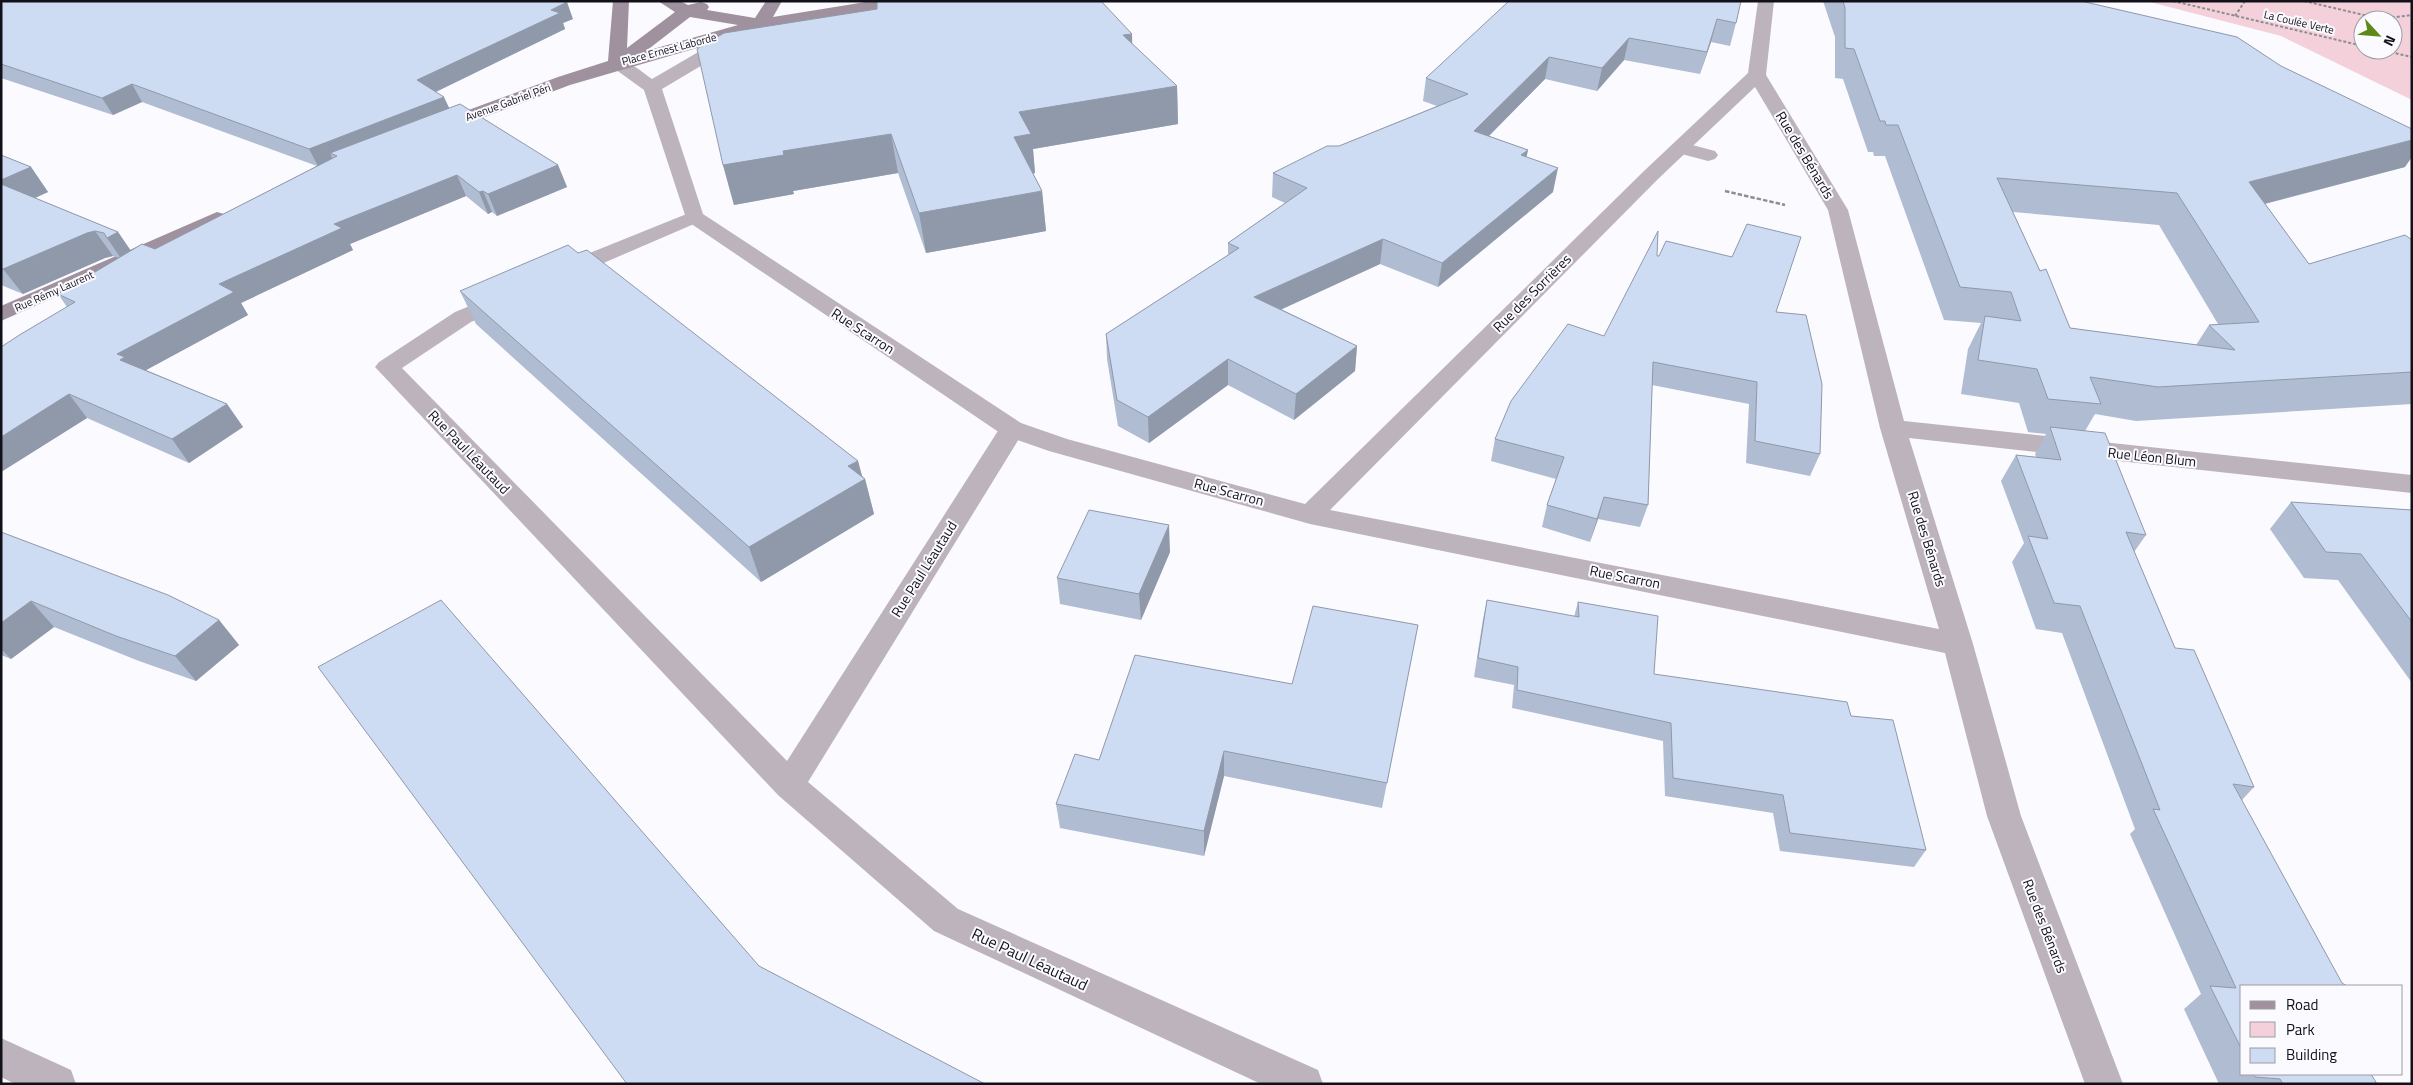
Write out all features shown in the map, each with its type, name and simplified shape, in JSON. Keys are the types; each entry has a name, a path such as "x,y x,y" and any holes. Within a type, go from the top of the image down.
{"main road":[{"path":"617,64 621,1"},
{"path":"666,1 687,11 760,24 905,1"},
{"name":"Place Ernest Laborde","path":"617,64 687,11 727,1"},
{"path":"760,24 774,1"},
{"name":"Place Ernest Laborde","path":"617,64 760,24"},
{"name":"Avenue Gabriel Péri","path":"419,135 564,81 617,64"},
{"name":"Rue Rémy Laurent","path":"1,314 225,214 84,299"}],"street":[{"path":"1757,75 1766,1"},
{"path":"652,88 760,24"},
{"path":"617,64 652,88 694,217"},
{"name":"Rue des Sorrières","path":"1310,514 1651,175 1757,75"},
{"name":"Rue des Bénards","path":"1757,75 1838,210 1893,428 1958,644 2004,816 2104,1084"},
{"path":"1681,148 1708,156"},
{"name":"Rue Paul Léautaud","path":"694,217 593,258 464,318 387,367 789,785 946,920 1304,1084"},
{"name":"Rue Scarron","path":"694,217 1012,429 1058,445 1310,514 1958,644"},
{"name":"Rue Léon Blum","path":"1893,428 2412,484"},
{"name":"Rue Paul Léautaud","path":"789,785 1012,429"},
{"path":"1,1057 57,1084"}],"path":[{"name":"La Coulée Verte","path":"2173,1 2353,44"},
{"path":"2235,16 2245,1"},
{"path":"2304,1 2381,18 2412,14"},
{"path":"1651,175 1839,217"}],"green space":[{"path":"2146,1 2412,1 2412,100 2281,36"}],"building":[{"path":"1,1 567,2 551,10 560,13 417,80 444,97 309,149 132,84 102,98 1,64"},
{"path":"877,1 1101,1 1132,34 1123,35 1177,86 1019,112 1031,134 1014,137 1042,191 919,213 891,134 783,151 784,155 723,165 697,49 724,33 877,9"},
{"path":"1509,1 1741,1 1736,23 1717,19 1707,52 1629,38 1602,68 1549,57 1474,131 1528,150 1521,155 1558,168 1442,263 1383,239 1254,297 1357,346 1296,394 1228,359 1148,417 1117,400 1106,334 1239,248 1228,243 1307,188 1273,173 1327,146 1339,146 1468,94 1426,78"},
{"path":"1843,1 2081,1 2237,37 2281,66 2412,129 2412,140 2249,182 2309,264 2405,235 2412,240 2412,372 2158,387 2090,377 2101,404 2048,399 2037,369 1978,360 1985,316 2021,321 2011,292 1960,287 1898,125 1886,125 1885,121 1880,121 1854,49 1845,48 1845,8","holes":["1997,178 2177,193 2259,322 2209,325 2235,350 2070,328 2046,269 2040,271"]},
{"path":"460,104 558,165 488,194 483,191 479,192 457,175 334,224 342,228 219,284 234,292 117,354 125,357 120,360 227,404 172,439 69,394 1,437 1,347 75,302 58,294 142,244 155,249 337,156 330,153"},
{"path":"1,155 31,167 1,180"},
{"path":"1,184 118,232 107,238 104,233 95,231 87,233 3,269 1,268"},
{"path":"1747,224 1801,237 1776,312 1806,315 1822,384 1820,454 1755,441 1757,382 1653,362 1648,505 1604,497 1597,519 1547,505 1564,457 1495,439 1511,401 1568,324 1604,336 1658,231 1657,256 1659,256 1666,241 1732,257"},
{"path":"568,245 578,253 587,250 858,461 848,466 865,479 749,547 460,291"},
{"path":"2050,427 2105,433 2146,535 2126,532 2175,648 2194,650 2254,787 2233,784 2342,983 2345,985 2240,985 2240,1046 2210,986 2236,988 2153,809 2160,810 2080,606 2054,603 2028,536 2048,539 2016,455 2061,460"},
{"path":"2291,502 2412,510 2412,622 2361,554 2326,552"},
{"path":"1089,510 1169,525 1139,594 1057,578"},
{"path":"1,532 168,595 219,620 175,656 116,636 31,601 1,623"},
{"path":"441,600 759,966 985,1084 627,1084 318,667"},
{"path":"1487,600 1579,617 1578,602 1658,616 1654,674 1847,702 1851,716 1893,720 1926,850 1790,833 1783,795 1673,778 1671,723 1517,690 1518,667 1478,658"},
{"path":"1313,606 1418,625 1387,783 1224,751 1204,831 1056,804 1075,754 1099,760 1135,655 1292,684"},
{"path":"2254,1075 2372,1075 2377,1084 2283,1084 2280,1079 2255,1077"}]}
